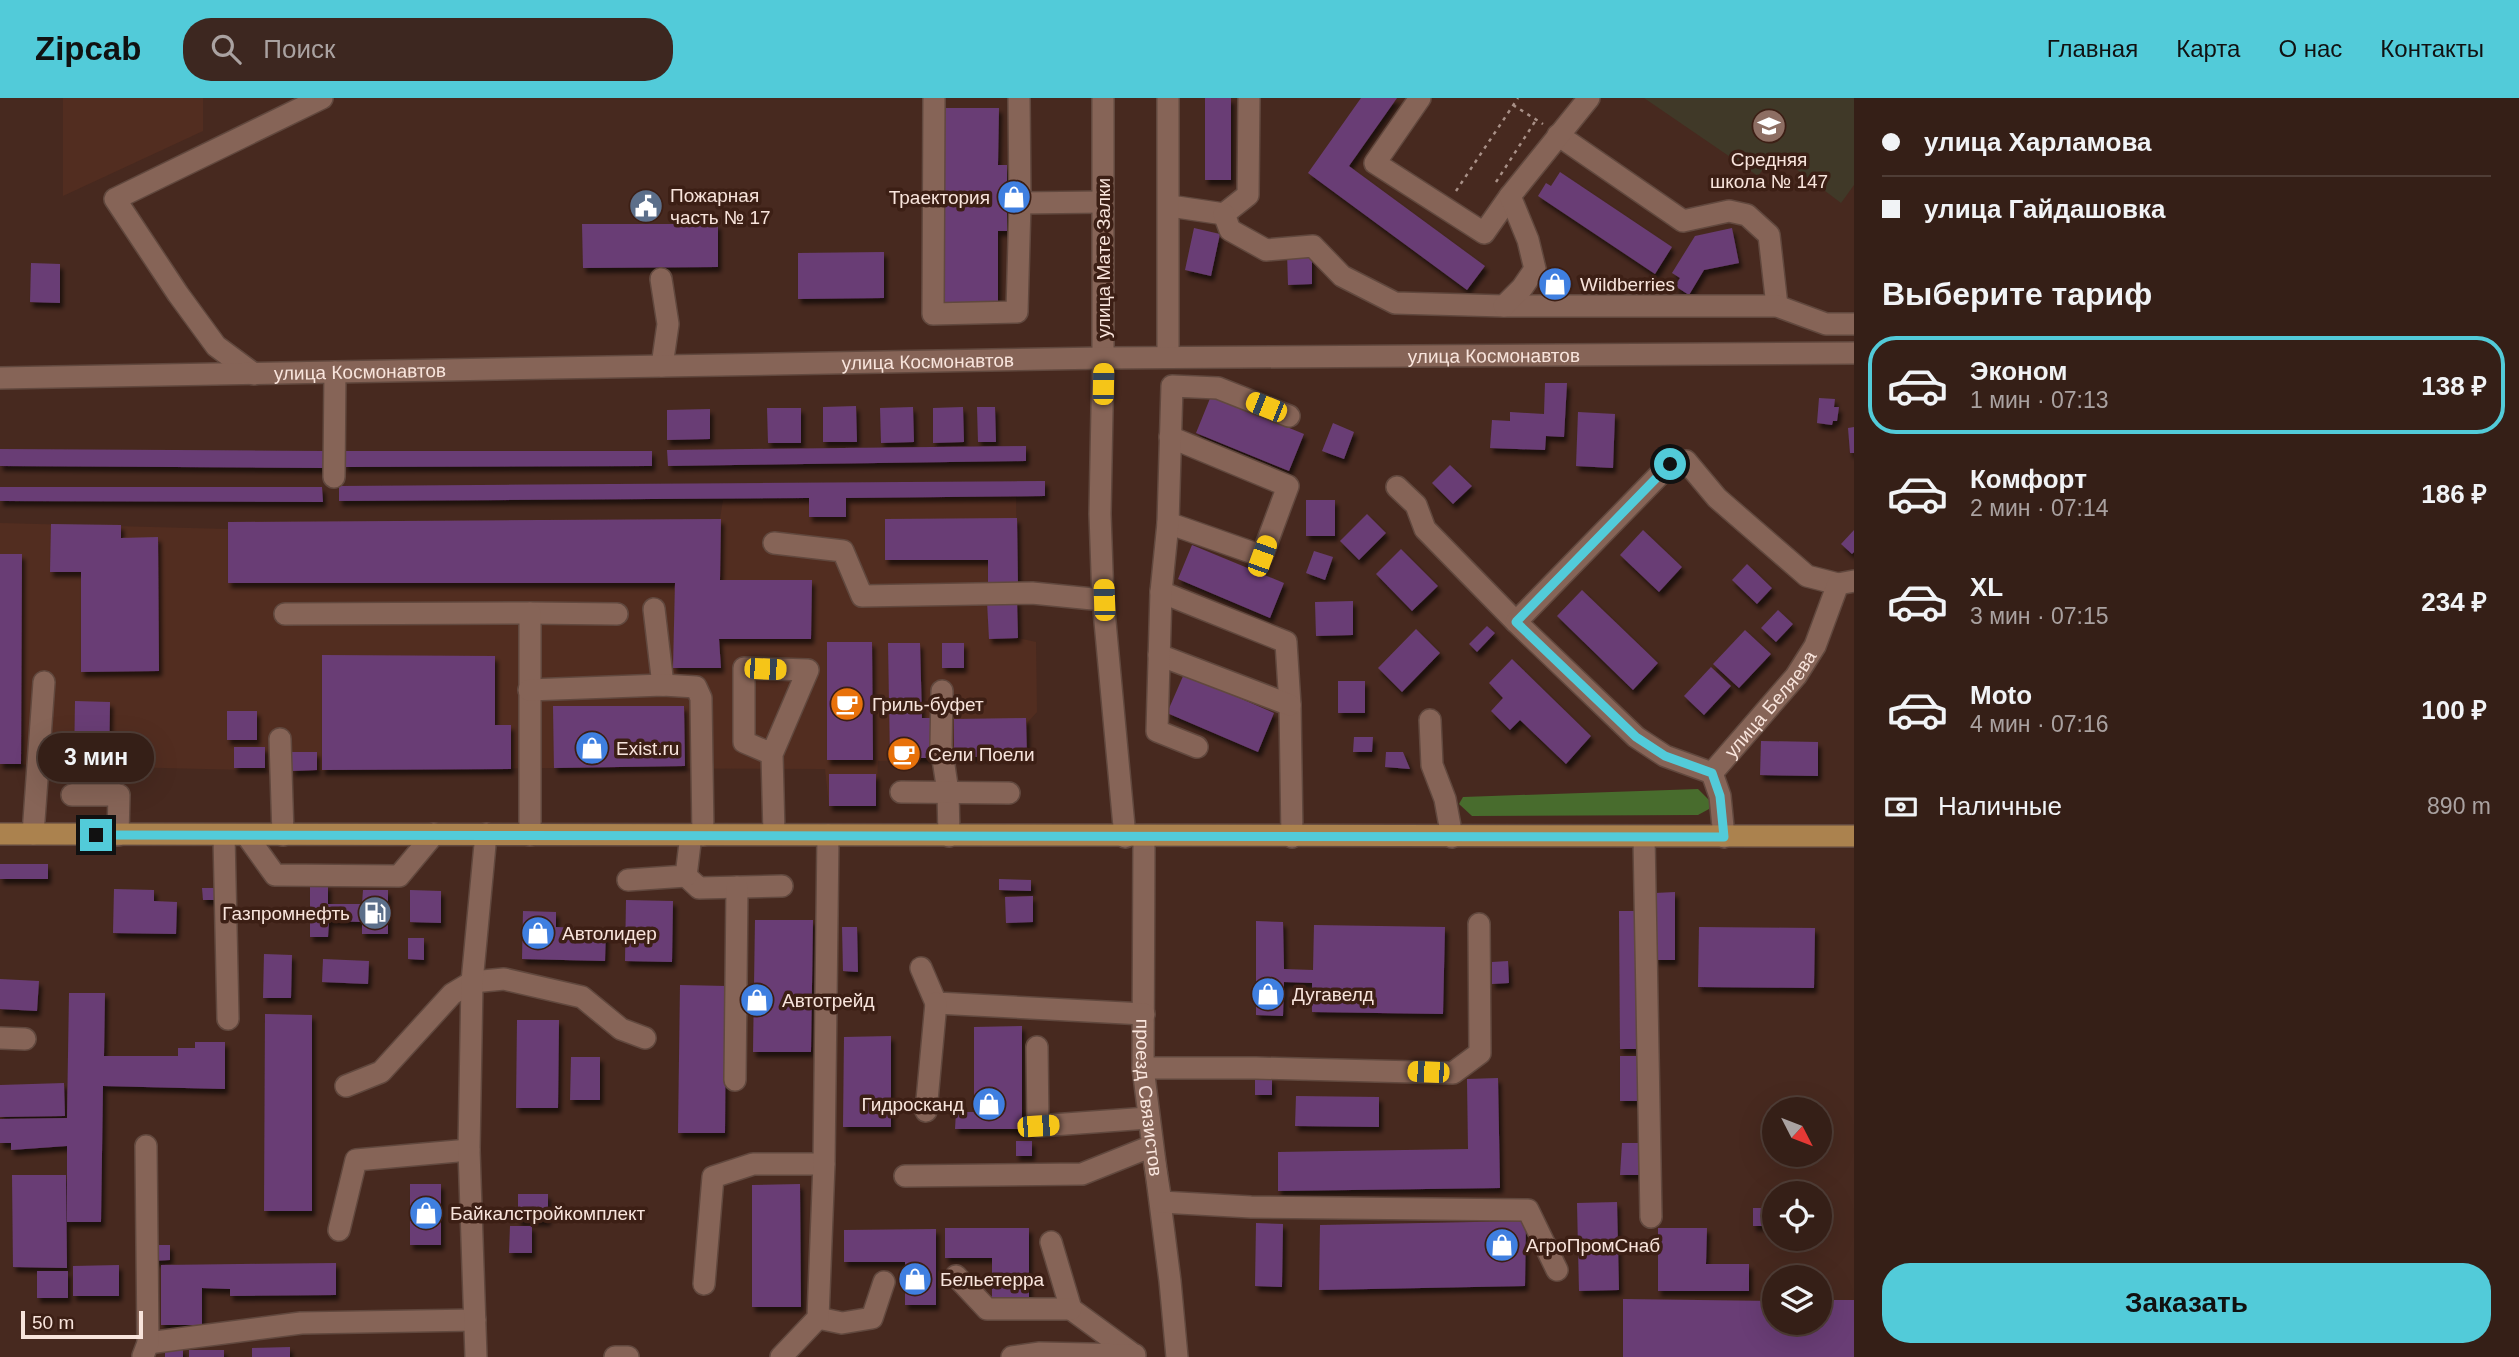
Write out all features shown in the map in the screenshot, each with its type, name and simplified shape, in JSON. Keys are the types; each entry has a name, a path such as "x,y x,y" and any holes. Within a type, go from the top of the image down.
{"main road":[{"path":"4,832 224,836 1854,836"}],"street":[{"path":"254,374 216,346 115,199 322,98"},
{"path":"934,98 933,314 1017,312 1019,98"},
{"name":"улица Мате Залки","path":"1103,98 1100,514 1104,600 1134,837"},
{"path":"1168,98 1168,357"},
{"path":"1170,206 1224,214 1248,195 1249,98"},
{"path":"1420,98 1375,163 1484,233 1501,192 1558,135 1589,98"},
{"path":"1558,135 1683,221 1730,211 1747,215 1769,235 1777,306"},
{"path":"1501,192 1528,240 1535,269 1522,288 1504,306"},
{"path":"1020,202 1102,202"},
{"path":"1224,214 1230,230 1266,250 1313,246 1342,276 1395,303 1504,306 1777,306 1826,324 1854,324"},
{"path":"661,279 668,324 662,366"},
{"name":"улица Космонавтов","path":"0,378 1168,357 1854,353"},
{"path":"334,477 335,372"},
{"path":"1198,747 1157,731 1161,592 1168,523 1171,386 1219,388 1289,416"},
{"path":"1168,523 1262,556 1287,485 1170,437"},
{"path":"1516,622 1670,464 1686,461 1717,498 1807,576 1846,582"},
{"path":"1397,487 1416,505 1425,529 1516,622 1636,737 1665,756 1712,773"},
{"path":"774,543 844,551 862,596 1032,593 1104,600"},
{"name":"улица Беляева","path":"1724,837 1720,796 1712,773 1796,676 1815,646 1846,582"},
{"path":"1161,592 1286,642 1292,837"},
{"path":"654,609 663,685"},
{"path":"530,613 530,835"},
{"path":"285,614 617,614"},
{"path":"1159,655 1290,705"},
{"path":"33,834 44,682"},
{"path":"529,690 663,685 696,688 701,698 697,835 686,876"},
{"path":"942,691 941,746 948,792 949,836"},
{"path":"1430,720 1432,765 1445,799 1452,837"},
{"path":"280,738 283,835"},
{"path":"772,754 774,834"},
{"path":"901,792 1009,793"},
{"path":"72,795 118,795 118,835"},
{"path":"247,836 275,876 399,876 434,834"},
{"path":"476,1357 469,1150 472,982 486,834"},
{"path":"781,1357 818,1318 824,1164 828,835"},
{"path":"224,836 228,1019"},
{"name":"проезд Связистов","path":"1134,837 1144,1014 1143,1068 1161,1202 1177,1357"},
{"path":"1644,837 1651,1217"},
{"path":"628,880 686,876 699,888 782,886"},
{"path":"735,1080 737,887"},
{"path":"1143,1068 1453,1073 1480,1053 1479,924"},
{"path":"921,968 936,1003 926,1111"},
{"path":"346,1086 381,1072 452,994 472,982 505,979 582,997 621,1029 645,1038"},
{"path":"936,1003 1144,1014"},
{"path":"0,1038 25,1039"},
{"path":"1037,1047 1038,1126 1148,1118"},
{"path":"146,1146 145,1350 301,1323 475,1320"},
{"path":"905,1176 1082,1174 1152,1146"},
{"path":"339,1230 356,1160 469,1150"},
{"path":"704,1284 713,1177 752,1164 824,1164"},
{"path":"1161,1202 1251,1207 1528,1210 1557,1270"},
{"path":"1051,1242 1071,1309"},
{"path":"956,1276 987,1310 1071,1309 1141,1356"},
{"path":"818,1318 842,1323 872,1318 884,1282"},
{"path":"1012,1357 1040,1353 1141,1356"},
{"path":"615,1357 628,1357"}],"path":[{"path":"1444,209 1518,98"},
{"path":"1513,105 1558,135"},
{"path":"1501,192 1536,120"}],"shaded area":[{"path":"63,98 203,98 203,131 63,196"},
{"name":"Средняя школа № 147","path":"1644,98 1854,98 1854,185 1841,203 1775,153 1758,176"},
{"path":"1016,496 1018,638 1036,642 1037,712 1028,722 1028,758 878,761 876,806 829,806 825,769 292,771 0,764 0,523 228,529 228,522 720,519 723,500"}],"green space":[{"path":"1698,789 1709,800 1709,809 1698,815 1472,816 1459,804 1463,797"}],"building":[{"path":"1205,98 1231,98 1231,180 1205,180"},
{"path":"1361,98 1397,98 1349,166 1485,266 1467,290 1308,173"},
{"path":"940,108 999,108 998,165 1007,165 1007,231 998,231 998,302 940,302"},
{"path":"1560,172 1672,247 1655,274 1538,196 1546,183 1551,186"},
{"name":"Пожарная часть № 17","path":"582,224 718,224 718,267 583,268"},
{"path":"1194,228 1220,234 1211,276 1185,270"},
{"path":"1732,228 1739,263 1704,270 1689,295 1675,286 1680,278 1672,273 1695,236"},
{"path":"884,252 884,298 798,299 798,253"},
{"path":"1287,252 1312,252 1312,284 1288,285"},
{"path":"31,263 60,264 60,303 30,302"},
{"name":"Wildberries","path":"1553,270 1569,280 1556,299 1540,288"},
{"path":"1545,383 1567,383 1564,437 1546,436 1545,450 1490,448 1492,420 1510,421 1510,412 1544,414"},
{"path":"1211,396 1304,434 1289,471 1196,433"},
{"path":"1819,398 1835,399 1834,407 1839,407 1837,421 1833,421 1832,425 1817,423"},
{"path":"856,406 857,442 823,442 823,407"},
{"path":"913,407 914,442 881,443 880,408"},
{"path":"963,407 964,442 933,443 933,408"},
{"path":"977,407 995,407 996,442 978,442"},
{"path":"767,408 801,408 801,443 768,443"},
{"path":"710,409 710,439 667,440 667,410"},
{"path":"1578,412 1615,414 1613,468 1576,466"},
{"path":"1333,423 1354,432 1344,459 1322,451"},
{"path":"1854,427 1854,453 1850,453 1848,428"},
{"path":"1026,446 1026,461 668,466 667,450"},
{"path":"0,449 324,451 324,468 0,466"},
{"path":"344,451 652,451 652,466 344,467"},
{"path":"1450,465 1472,486 1453,504 1432,483"},
{"path":"1045,481 1045,496 846,498 846,517 809,517 809,498 339,501 339,486"},
{"path":"0,487 322,487 323,502 0,501"},
{"path":"1306,500 1335,500 1335,536 1306,536"},
{"path":"1367,514 1386,533 1359,560 1340,541"},
{"path":"1017,518 1018,587 988,588 988,560 885,560 885,519"},
{"path":"721,519 720,580 812,580 811,639 719,639 721,668 673,668 675,583 228,583 228,522"},
{"path":"51,524 121,525 121,538 158,537 159,671 81,672 81,572 50,572"},
{"path":"1643,530 1682,567 1659,592 1620,555"},
{"path":"1854,530 1854,552 1852,554 1841,544"},
{"path":"1192,545 1284,583 1270,618 1178,579"},
{"path":"1401,549 1438,586 1412,611 1376,574"},
{"path":"1314,551 1333,557 1325,580 1306,573"},
{"path":"0,554 22,554 21,764 0,764"},
{"path":"1747,564 1772,588 1757,604 1732,580"},
{"path":"1582,590 1658,663 1633,690 1557,616"},
{"path":"1017,600 1018,638 989,639 987,601"},
{"path":"1353,601 1353,635 1316,636 1315,602"},
{"path":"1778,610 1793,624 1776,642 1761,628"},
{"path":"1487,626 1495,633 1477,652 1469,644"},
{"path":"1416,629 1440,653 1402,692 1378,668"},
{"path":"1745,630 1771,654 1739,688 1713,664"},
{"path":"827,642 872,642 873,760 827,760"},
{"path":"888,643 920,643 922,718 931,718 931,758 890,758"},
{"path":"942,643 964,643 964,668 942,668"},
{"path":"322,655 495,656 495,725 511,725 511,769 322,770"},
{"path":"1512,659 1591,736 1566,764 1520,720 1510,730 1491,711 1503,698 1489,683"},
{"path":"1711,667 1731,686 1704,715 1684,696"},
{"path":"1184,674 1274,713 1258,752 1167,713"},
{"path":"1338,681 1365,681 1365,713 1338,713"},
{"path":"75,701 110,702 109,767 74,766"},
{"path":"553,706 684,706 685,766 554,768"},
{"path":"227,711 257,711 257,740 227,740"},
{"path":"1026,718 1027,757 954,757 954,719"},
{"path":"1354,737 1373,737 1372,752 1353,752"},
{"path":"1761,741 1818,742 1818,776 1760,775"},
{"path":"234,747 265,747 265,768 234,768"},
{"path":"292,752 317,752 317,770 292,771"},
{"path":"1386,752 1403,752 1410,769 1385,767"},
{"path":"829,774 876,774 876,806 829,806"},
{"path":"0,864 48,864 48,879 0,879"},
{"path":"999,879 1031,880 1031,891 999,890"},
{"path":"310,885 328,885 328,904 362,904 363,890 388,890 388,934 362,934 362,922 329,921 328,937 310,937"},
{"path":"202,888 217,888 217,900 203,900"},
{"path":"114,889 154,890 154,901 177,902 176,934 113,933"},
{"path":"410,890 441,891 441,923 410,922"},
{"path":"1675,892 1675,960 1655,960 1655,893"},
{"path":"1033,896 1033,922 1006,923 1005,897"},
{"path":"626,900 673,901 672,962 625,961"},
{"path":"523,911 556,912 556,927 606,929 605,961 522,959"},
{"path":"1619,911 1639,911 1640,1049 1620,1049"},
{"path":"755,920 813,920 811,1052 753,1052"},
{"path":"1256,921 1283,922 1284,969 1313,970 1314,925 1445,927 1443,1014 1312,1012 1312,983 1284,982 1283,1016 1256,1015"},
{"path":"842,927 857,927 858,972 843,971"},
{"path":"1699,927 1815,928 1814,988 1698,987"},
{"path":"408,938 424,938 424,960 408,959"},
{"path":"264,954 292,955 291,998 263,998"},
{"path":"323,959 369,961 368,984 322,982"},
{"path":"1508,961 1509,983 1492,984 1492,962"},
{"path":"0,979 39,981 37,1011 0,1009"},
{"path":"680,985 726,986 725,1133 678,1133"},
{"path":"69,993 105,993 104,1056 178,1056 178,1048 195,1048 195,1042 225,1042 225,1089 103,1086 101,1222 67,1222 67,1146 11,1150 11,1143 0,1143 0,1119 67,1118"},
{"path":"265,1014 312,1015 312,1211 264,1211"},
{"path":"517,1020 559,1020 558,1108 516,1108"},
{"path":"1022,1026 1022,1129 955,1129 956,1112 974,1112 974,1027"},
{"path":"891,1036 891,1127 843,1127 844,1037"},
{"path":"1620,1056 1641,1056 1641,1101 1620,1101"},
{"path":"571,1057 600,1057 600,1100 570,1100"},
{"path":"1255,1078 1272,1078 1272,1095 1255,1095"},
{"path":"1498,1078 1500,1188 1278,1191 1278,1152 1468,1149 1467,1079"},
{"path":"64,1083 65,1116 0,1117 0,1085"},
{"path":"1296,1096 1379,1097 1379,1127 1295,1126"},
{"path":"1016,1141 1032,1141 1032,1156 1016,1156"},
{"path":"1622,1143 1642,1143 1641,1175 1620,1175"},
{"path":"12,1175 66,1175 67,1268 13,1267"},
{"path":"410,1184 441,1184 441,1245 410,1245"},
{"path":"800,1184 801,1307 752,1307 752,1185"},
{"path":"518,1194 548,1194 548,1221 518,1221"},
{"path":"1617,1202 1619,1290 1579,1291 1577,1203"},
{"path":"1753,1208 1762,1208 1762,1226 1753,1226"},
{"path":"1526,1221 1525,1286 1319,1290 1320,1225"},
{"path":"1256,1223 1283,1224 1282,1287 1255,1286"},
{"path":"510,1226 532,1226 532,1253 509,1253"},
{"path":"945,1228 1029,1228 1029,1304 992,1304 992,1258 945,1258"},
{"path":"1658,1228 1707,1228 1706,1264 1749,1264 1749,1291 1658,1291"},
{"path":"936,1229 936,1305 905,1305 905,1262 844,1262 844,1230"},
{"path":"151,1245 170,1245 170,1260 152,1261"},
{"path":"336,1263 336,1295 230,1296 230,1289 202,1288 202,1325 161,1325 161,1265"},
{"path":"119,1265 119,1296 73,1296 73,1266"},
{"path":"37,1271 68,1271 68,1298 37,1298"},
{"path":"1623,1299 1762,1301 1762,1335 1832,1335 1832,1300 1854,1300 1854,1357 1623,1357"},
{"path":"290,1347 290,1357 252,1357 252,1348"},
{"path":"165,1348 183,1349 183,1357 165,1357"},
{"path":"189,1350 224,1350 224,1357 189,1357"}],"place":[{"name":"Средняя школа № 147","path":"1769,126"},
{"name":"Траектория","path":"1014,197"},
{"name":"Пожарная часть № 17","path":"646,206"},
{"name":"Wildberries","path":"1555,284"},
{"name":"Гриль-буфет","path":"847,704"},
{"name":"Exist.ru","path":"592,748"},
{"name":"Сели Поели","path":"904,754"},
{"name":"Газпромнефть","path":"375,913"},
{"name":"Автолидер","path":"538,933"},
{"name":"Дугавелд","path":"1268,994"},
{"name":"Автотрейд","path":"757,1000"},
{"name":"Гидросканд","path":"989,1104"},
{"name":"Байкалстройкомплект","path":"426,1213"},
{"name":"АгроПромСнаб","path":"1502,1245"},
{"name":"Бельетерра","path":"915,1279"}],"route":[{"path":"96,835 1724,837 1720,796 1712,773 1665,756 1636,737 1516,622 1670,464"}]}
